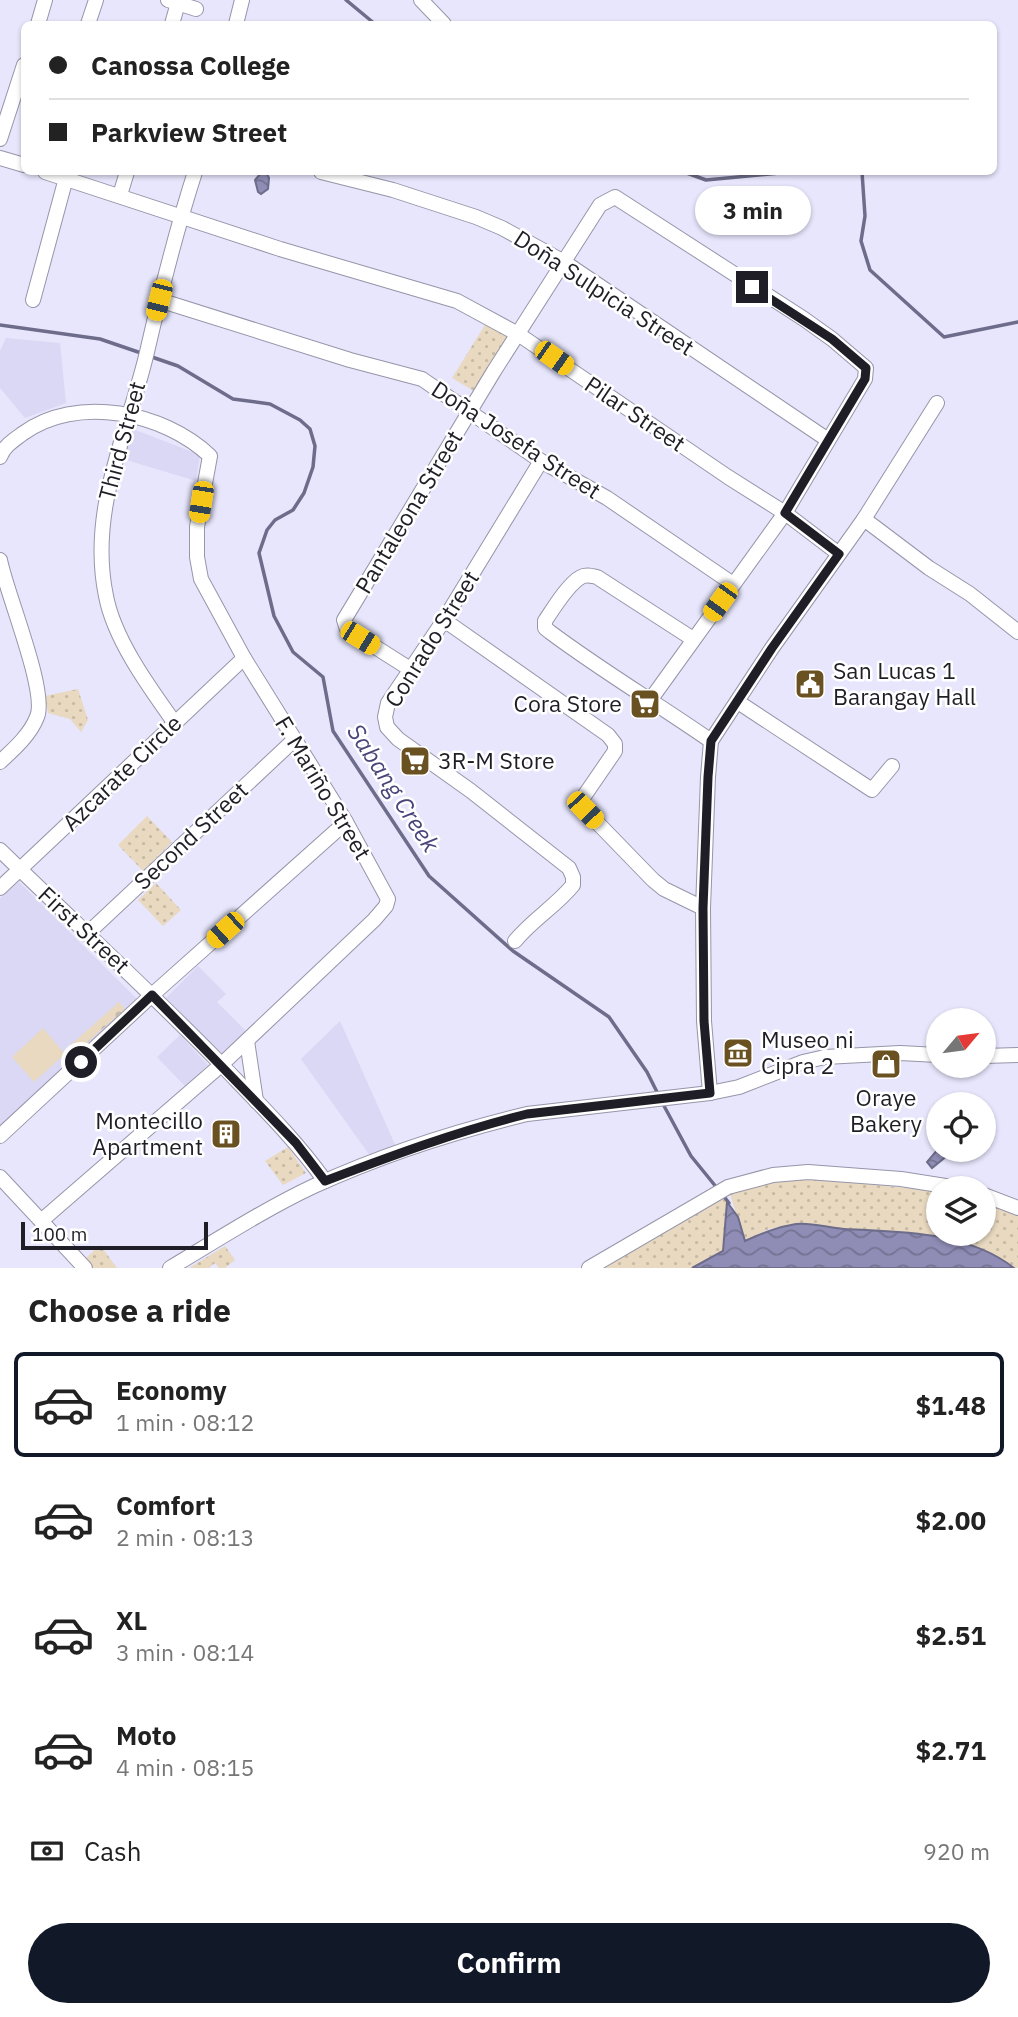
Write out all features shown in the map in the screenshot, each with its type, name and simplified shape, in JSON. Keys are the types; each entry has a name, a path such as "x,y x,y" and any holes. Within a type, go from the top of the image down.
{"street":[{"path":"39,21 45,0"},
{"path":"89,21 96,0"},
{"path":"237,21 242,0"},
{"path":"421,0 441,21"},
{"path":"172,21 173,2 195,9"},
{"path":"0,139 21,74"},
{"path":"0,158 21,164"},
{"name":"Pilar Street","path":"56,175 280,249 457,300 518,334 705,462 785,513 839,554"},
{"path":"120,195 126,175"},
{"name":"Third Street","path":"174,722 153,693 119,631 106,600 100,565 104,507 110,475 194,175"},
{"name":"Doña Sulpicia Street","path":"333,175 393,190 476,217 564,262 828,440"},
{"path":"33,300 66,178"},
{"name":"Pantaleona Street","path":"410,670 347,629 344,620 600,205 615,197 804,319 866,368 865,379 828,440"},
{"name":"Doña Josefa Street","path":"159,300 350,360 422,379 541,461 607,498 733,584"},
{"path":"710,1093 704,1021 703,908 711,741 772,648 864,519 937,403"},
{"name":"F. Mariño Street","path":"0,454 6,446 29,429 49,418 102,411 129,414 157,424 198,444 210,456 197,527 197,557 201,579 244,658 346,822 388,899 386,906 366,929 247,1041 41,1221"},
{"path":"651,699 785,513 828,440"},
{"name":"Conrado Street","path":"514,941 573,885 569,868 471,791 398,739 387,727 385,717 388,703 444,620 541,461"},
{"path":"864,519 929,568 970,594 1018,632"},
{"path":"0,560 37,689 39,714 30,731 0,762"},
{"path":"693,639 597,577 588,575 581,576 545,621 545,628 593,664 651,699 711,741"},
{"path":"444,620 608,734 615,744 615,751 580,802 653,880 664,889 703,908"},
{"name":"Azcarate Circle","path":"0,888 244,658"},
{"path":"738,702 872,790 892,766"},
{"name":"Second Street","path":"88,933 294,740"},
{"path":"0,1136 152,995 346,822"},
{"name":"First Street","path":"0,850 221,1065 296,1143 325,1181"},
{"path":"247,1041 256,1101"},
{"path":"170,1268 325,1181 391,1156 499,1121 527,1114 710,1093 739,1087 825,1056 926,1054"},
{"path":"996,1056 1018,1055"},
{"path":"589,1268 718,1192 773,1175 808,1172 926,1183"},
{"path":"0,1177 85,1268"},
{"path":"996,1200 1018,1208"}],"shaded area":[{"path":"6,338 60,343 66,403 25,418 0,388 0,351"},
{"path":"133,429 200,455 196,481 123,459"},
{"path":"19,882 138,1000 0,1126 0,898"},
{"path":"198,966 226,994 217,1002 246,1031 222,1055 166,998"},
{"path":"340,1021 397,1149 373,1160 301,1059"},
{"path":"180,1035 208,1065 185,1086 157,1057"}],"green space":[{"path":"488,320 509,334 474,391 452,378"},
{"path":"78,689 88,720 81,732 70,719 48,713 45,696"},
{"path":"147,816 172,842 143,871 118,845"},
{"path":"156,883 181,910 163,926 138,900"},
{"path":"119,1002 125,1009 73,1055 67,1048"},
{"path":"43,1028 65,1054 34,1082 12,1057"},
{"path":"288,1147 306,1173 283,1185 265,1161"},
{"path":"813,1179 926,1190 926,1236 800,1224 769,1229 745,1241 729,1191 756,1184"},
{"path":"720,1191 727,1202 723,1251 692,1268 582,1268"},
{"path":"996,1206 1018,1215 1018,1268 1010,1268 964,1246 996,1246"},
{"path":"100,1245 117,1268 92,1268 84,1260"},
{"path":"225,1246 235,1260 225,1268 219,1268 215,1263 209,1268 189,1268"}],"water":[{"path":"259,175 268,175 268,189 261,194 258,192 255,180"},
{"path":"927,1162 939,1162 932,1168"},
{"path":"727,1202 738,1217 745,1241 789,1225 802,1224 910,1233 926,1235 926,1246 975,1247 1014,1268 692,1268 723,1251"}],"waterway":[{"path":"346,0 371,21"},
{"path":"692,175 706,180 758,175"},
{"path":"862,175 865,216 861,241 870,270 944,337 1018,322"},
{"name":"Sabang Creek","path":"0,325 100,339 141,353"},
{"name":"Sabang Creek","path":"149,356 178,366 233,399 270,404 300,420 310,429 315,446 313,467 304,493 293,510 275,520 267,530 259,553 274,616 293,652 323,677 333,731 429,876 513,951 609,1017 647,1072 658,1094"},
{"name":"Sabang Creek","path":"663,1104 691,1156 717,1188"},
{"name":"Sabang Creek","path":"722,1194 729,1203"}],"place":[{"name":"San Lucas 1 Barangay Hall","path":"810,684"},
{"name":"Cora Store","path":"645,704"},
{"name":"3R-M Store","path":"415,761"},
{"name":"Museo ni Cipra 2","path":"738,1053"},
{"name":"Oraye Bakery","path":"886,1064"},
{"name":"Montecillo Apartment","path":"226,1134"}],"route":[{"path":"81,1062 152,995 296,1143 325,1181 391,1156 527,1114 710,1093 704,1021 703,908 711,741 772,648 839,554 785,513 865,379 866,368 804,319 752,287"}]}
